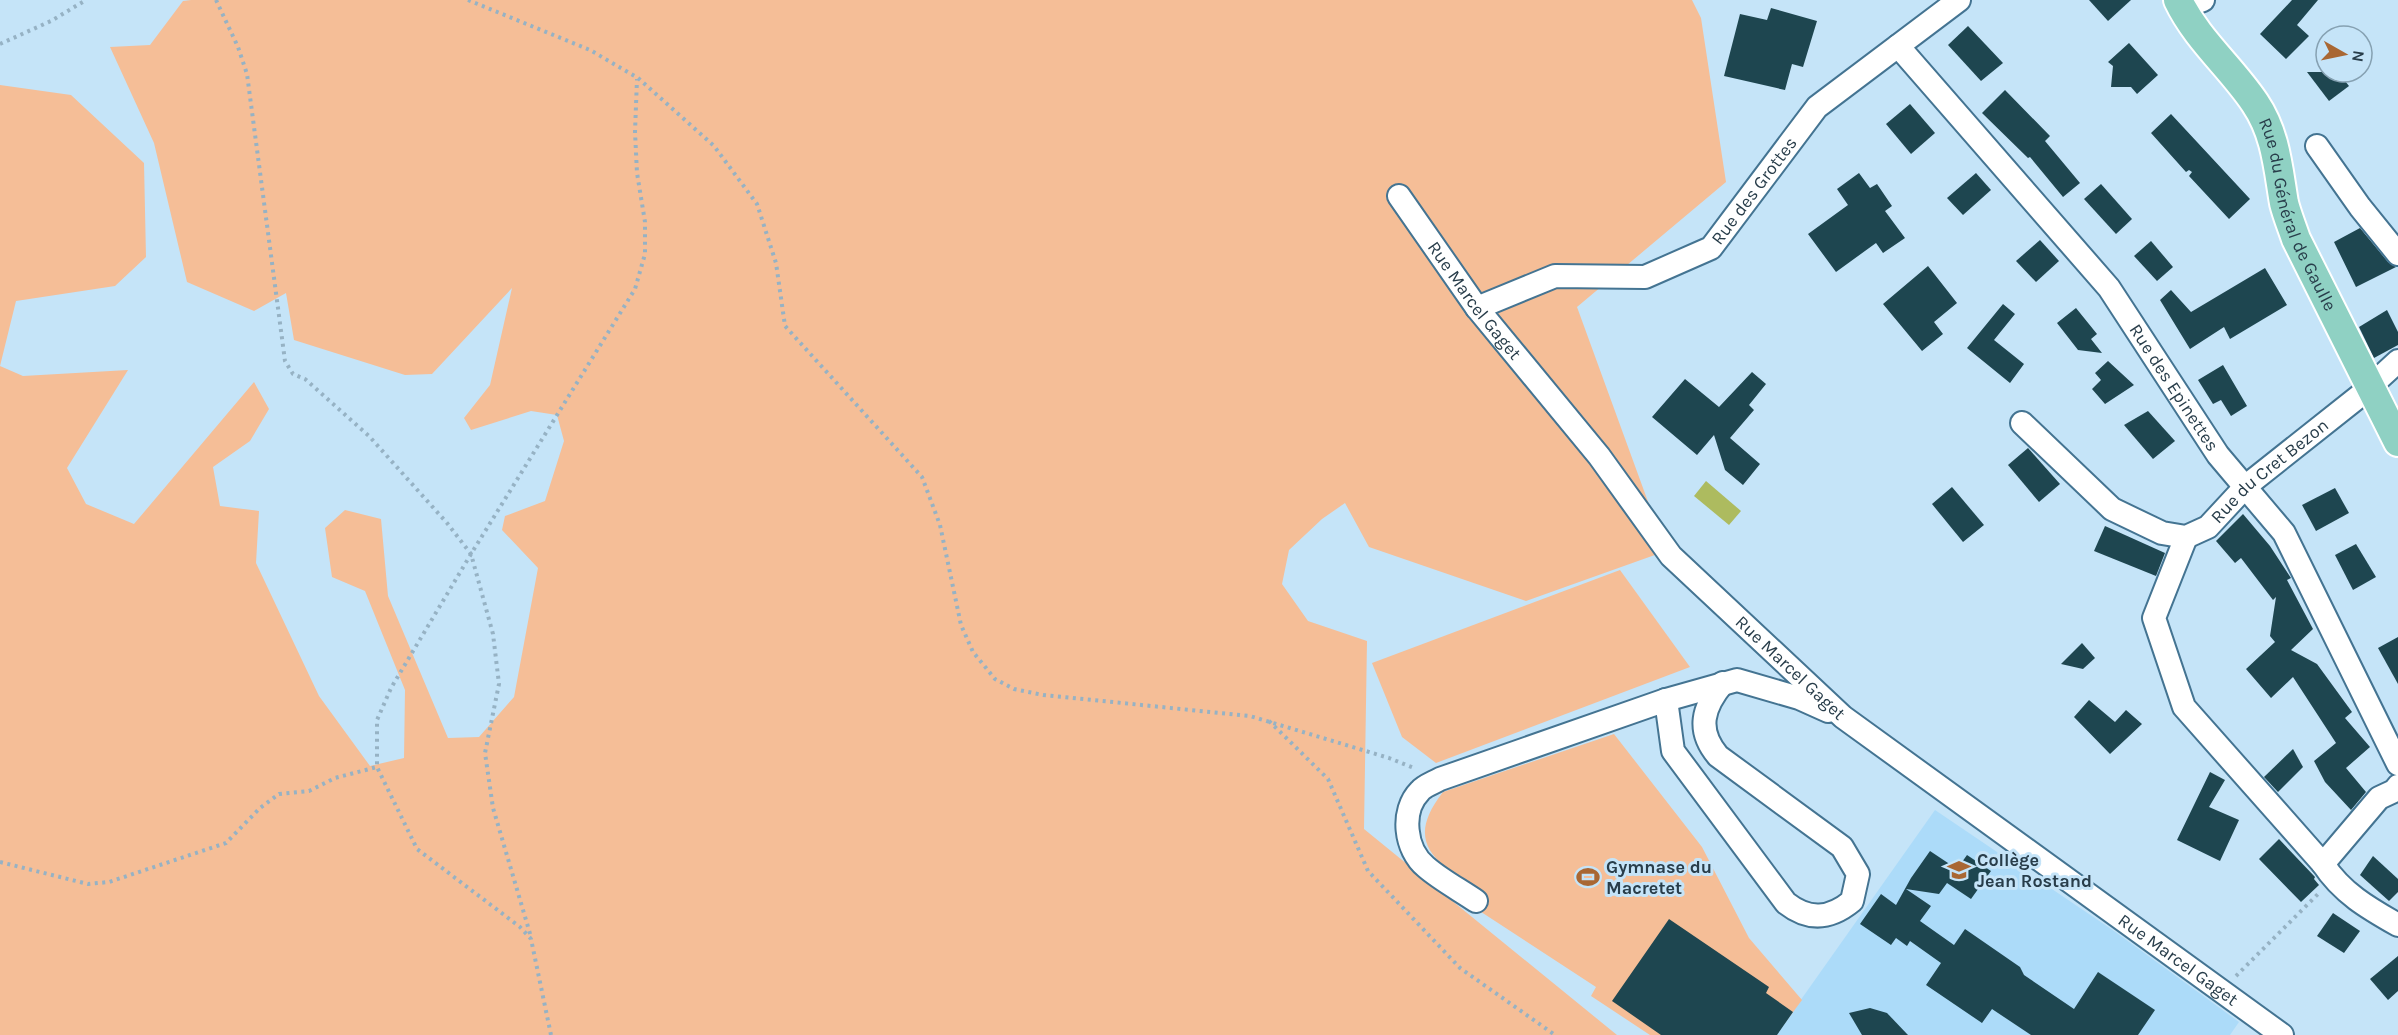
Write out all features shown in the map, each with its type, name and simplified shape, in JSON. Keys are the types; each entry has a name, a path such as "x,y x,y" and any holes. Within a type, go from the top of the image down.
{"main road":[{"name":"Rue du Général de Gaulle","path":"2188,3 2206,45 2255,103 2268,127 2280,166 2285,206 2296,238 2398,442"}],"street":[{"name":"Rue des Grottes","path":"1476,308 1555,276 1645,277 1711,248 1816,107 1959,0"},
{"name":"Rue des Epinettes","path":"1898,46 2109,288 2218,455 2284,533 2398,764"},
{"path":"2317,146 2360,207 2398,254"},
{"name":"Rue Marcel Gaget","path":"1399,196 1476,308 1599,456 1671,555 1843,717 2282,1035"},
{"name":"Rue du Cret Bezon","path":"2186,537 2208,527 2246,486 2398,361"},
{"path":"2022,423 2112,509 2162,533 2186,537 2154,618 2184,707 2358,902 2398,925"},
{"path":"1476,901 1424,866 1413,849 1407,831 1410,807 1420,791 1440,779 1666,700 1737,680 1799,698 1843,717"},
{"path":"1666,700 1673,751 1786,903 1796,911 1816,917 1838,913 1852,901 1858,874 1842,847 1718,756 1706,742 1704,723 1710,699 1723,683"},
{"path":"2328,871 2379,798 2394,791 2398,786"}],"path":[{"path":"0,44 51,21 86,0"},
{"path":"216,0 247,74 285,361 293,374 305,379 369,436 447,523 471,554 493,634 499,684 485,753 493,808 531,939 551,1035"},
{"path":"468,0 590,50 638,78 714,146 742,182 757,204 776,263 785,326 922,477 940,525 961,625 973,652 994,679 1014,689 1043,695 1250,716 1389,758 1440,779"},
{"path":"531,939 520,927 417,849 377,767 377,720 391,688 471,554 635,289 645,243 645,222 636,172 635,132 638,78"},
{"path":"1269,721 1328,779 1368,871 1460,968 1555,1035"},
{"path":"0,862 88,884 108,882 226,843 260,808 279,794 309,791 334,778 377,767"},
{"path":"2221,991 2328,871"}],"shaded area":[{"path":"1692,0 1701,18 1726,182 1577,307 1666,551 1526,601 1369,547 1345,503 1322,519 1289,550 1282,584 1308,621 1367,641 1364,829 1617,1035 0,1035 0,366 23,376 128,370 67,468 86,504 134,524 254,382 269,409 250,441 213,467 220,506 259,511 256,563 319,696 370,766 404,758 405,690 365,591 332,577 325,528 345,510 381,519 388,596 448,738 479,737 514,697 538,568 502,530 505,516 545,501 564,441 557,415 531,411 471,430 464,418 490,385 512,288 432,374 405,375 294,340 286,293 254,311 187,282 154,143 110,47 150,45 183,1"},
{"path":"0,85 71,95 144,163 146,257 115,286 16,301 0,366"},
{"path":"1706,481 1741,511 1729,525 1694,496"},
{"path":"1620,570 1690,667 1436,763 1402,737 1372,663"},
{"name":"Gymnase du Macretet","path":"1614,734 1702,847 1749,938 1802,1000 1776,1035 1650,1035 1591,996 1596,987 1472,906 1481,894 1452,873 1431,852 1426,840 1425,826 1443,792"},
{"name":"Collège Jean Rostand","path":"1935,810 2114,931 2239,1022 2230,1035 1776,1035"}],"building":[{"path":"2089,0 2131,0 2108,21"},
{"path":"2292,0 2318,0 2297,25 2309,36 2286,59 2260,34"},
{"path":"1771,8 1817,21 1803,67 1792,64 1785,90 1724,76 1740,14 1767,20"},
{"path":"1968,26 2003,63 1981,81 1948,45"},
{"path":"2129,43 2158,75 2137,94 2131,87 2111,87 2113,66 2108,62"},
{"path":"2307,72 2314,72 2314,81"},
{"path":"2316,84 2347,84 2349,86 2329,101"},
{"path":"2005,90 2050,136 2045,141 2080,183 2063,197 2030,157 2028,158 1982,113"},
{"path":"1910,104 1935,133 1911,154 1886,124"},
{"path":"2171,114 2250,199 2229,219 2189,176 2192,172 2189,170 2186,172 2151,133"},
{"path":"1859,173 1870,188 1877,184 1892,206 1885,211 1905,238 1883,253 1876,243 1836,272 1808,234 1848,205 1837,189"},
{"path":"1976,173 1991,190 1963,215 1947,198"},
{"path":"2101,184 2132,219 2116,234 2084,199"},
{"path":"2360,228 2388,262 2396,267 2356,287 2334,242"},
{"path":"2040,240 2059,261 2036,282 2016,261"},
{"path":"2151,241 2173,267 2157,281 2134,256"},
{"path":"1928,266 1957,303 1934,322 1943,334 1922,351 1883,304"},
{"path":"2265,268 2287,305 2230,339 2224,327 2190,349 2160,300 2171,290 2191,312"},
{"path":"2003,304 2015,314 1994,340 2024,364 2010,383 1967,348"},
{"path":"2076,308 2097,334 2091,339 2102,353 2078,350 2057,323"},
{"path":"2387,310 2398,332 2398,345 2374,358 2359,327"},
{"path":"2108,361 2134,385 2105,404 2092,389 2101,380 2095,373"},
{"path":"2223,365 2247,406 2231,416 2221,400 2213,404 2198,380"},
{"path":"1752,372 1766,384 1749,405 1754,410 1730,438 1760,464 1743,485 1725,470 1714,435 1697,455 1652,417 1685,379 1719,407"},
{"path":"2148,411 2175,441 2153,459 2124,425"},
{"path":"2028,448 2060,484 2039,502 2008,465"},
{"path":"1952,487 1984,525 1963,542 1932,504"},
{"path":"2335,488 2349,513 2316,531 2302,505"},
{"path":"2243,514 2270,546 2291,578 2287,580 2313,629 2291,650 2317,664 2352,712 2345,718 2370,747 2346,768 2366,792 2351,810 2325,782 2314,761 2336,743 2293,677 2271,698 2246,669 2275,642 2270,636 2276,597 2273,600 2241,558 2235,563 2216,541"},
{"path":"2105,526 2165,553 2156,576 2094,551"},
{"path":"2356,544 2376,577 2353,590 2335,555"},
{"path":"2398,637 2398,684 2378,648"},
{"path":"2082,643 2095,658 2083,669 2061,664"},
{"path":"2089,700 2115,722 2126,710 2142,724 2110,754 2074,717"},
{"path":"2293,749 2303,767 2278,792 2264,777"},
{"path":"2210,772 2225,780 2209,807 2239,820 2220,861 2177,840"},
{"path":"2279,839 2315,877 2319,885 2301,902 2259,859"},
{"path":"1930,851 1957,869 1967,855 1991,871 1971,899 1947,883 1939,894 1906,889 1931,906 1920,921 1954,945 1965,929 2020,967 2024,975 2074,1009 2098,972 2155,1010 2138,1035 2031,1035 1992,1009 1982,1023 1926,985 1941,963 1910,941 1907,946 1896,938 1891,945 1860,924 1881,894 1896,905 1911,878"},
{"path":"2373,856 2398,879 2398,892 2389,901 2360,875"},
{"path":"2333,913 2360,931 2344,953 2317,936"},
{"path":"1669,919 1769,987 1766,993 1793,1012 1777,1035 1661,1035 1612,1001"},
{"path":"2398,956 2398,991 2388,1000 2370,979"},
{"path":"1870,1008 1887,1013 1908,1035 1862,1035 1849,1013"}],"place":[{"name":"Collège Jean Rostand","path":"1959,870"},
{"name":"Gymnase du Macretet","path":"1588,877"}]}
